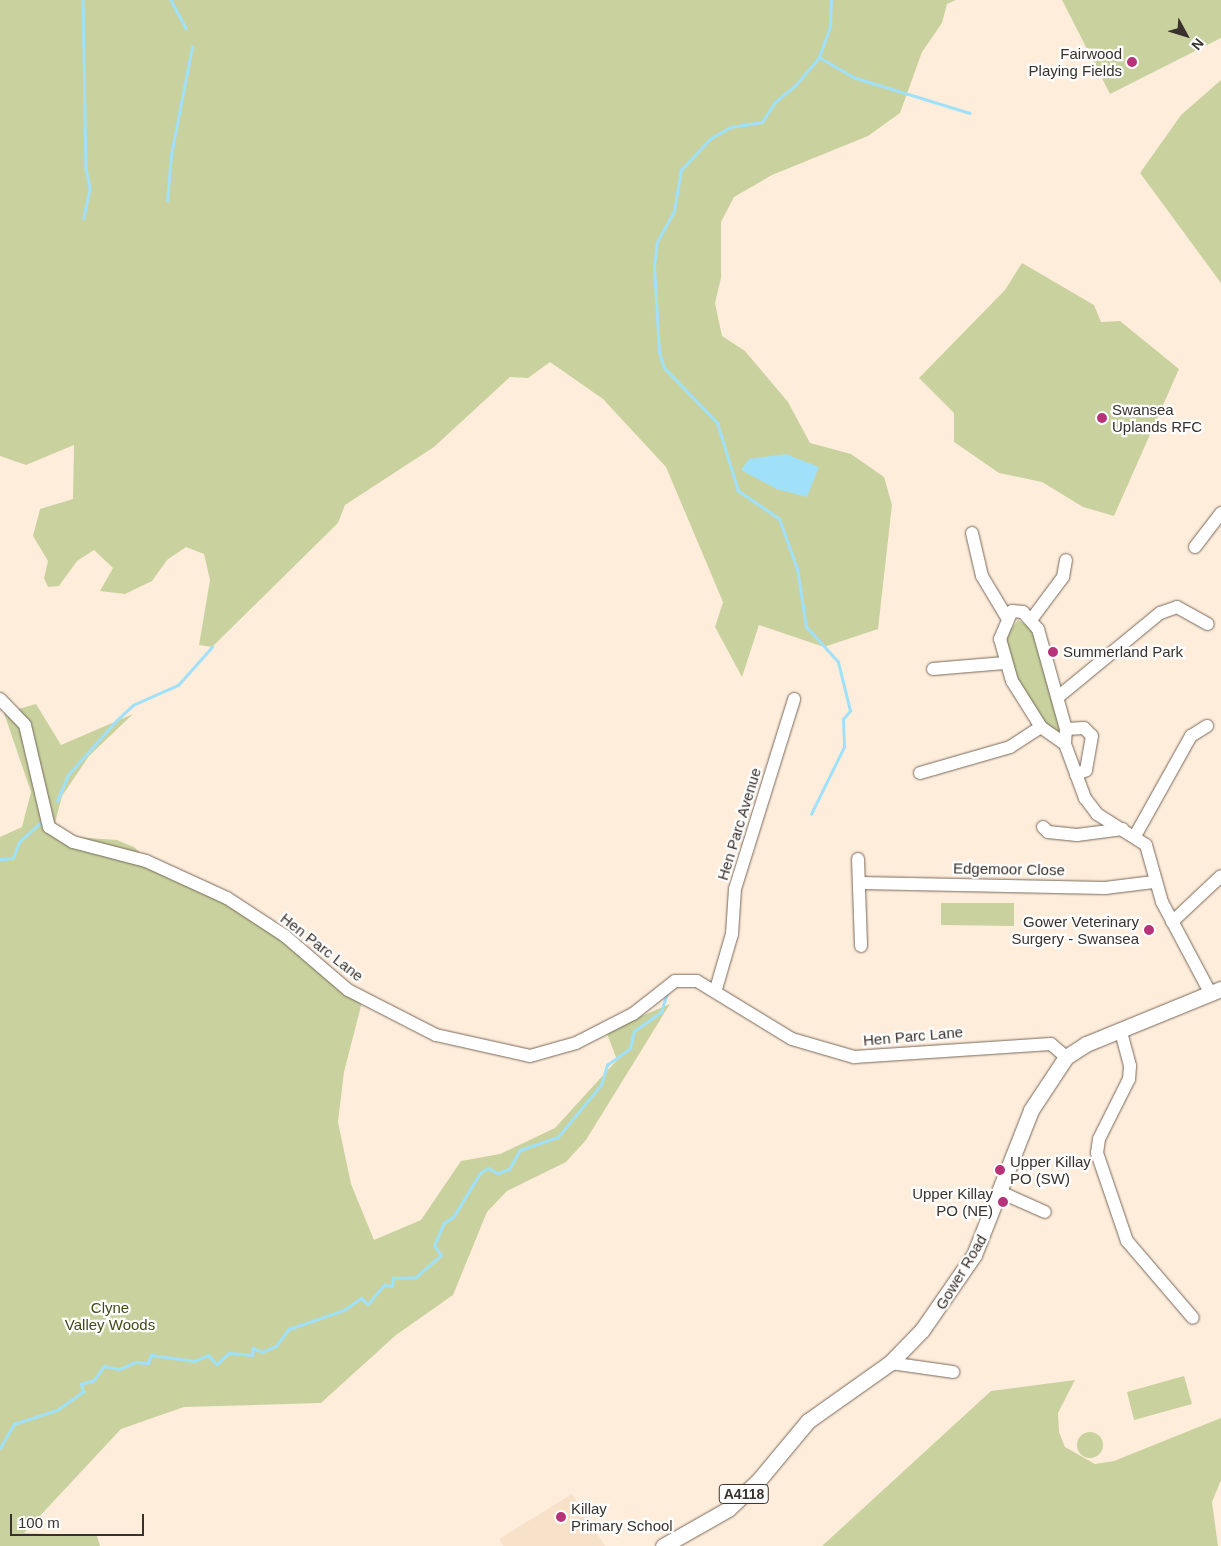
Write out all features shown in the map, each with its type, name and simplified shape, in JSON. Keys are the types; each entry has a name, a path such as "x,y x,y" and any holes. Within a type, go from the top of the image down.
{"main road":[{"name":"Gower Road","path":"663,1546 728,1509 758,1481 808,1421 890,1363 922,1330 961,1276 1000,1192 1031,1110 1066,1056 1086,1044 1121,1032 1216,991"}],"street":[{"path":"1195,547 1221,513"},
{"path":"972,533 982,576 1006,616 1000,639 1005,663 1041,727 1065,744"},
{"path":"1031,620 1064,577 1066,560"},
{"path":"1058,697 1160,613 1177,607 1208,624"},
{"path":"1006,616 1017,611 1031,620 1058,697 1066,729 1065,744 1076,774 1097,814 1134,836 1149,851 1154,882 1172,922 1216,991"},
{"path":"932,670 1005,663"},
{"name":"Hen Parc Lane","path":"0,699 25,725 49,827 73,842 146,860 227,898 286,936 348,990 436,1035 530,1056 576,1042 633,1014 675,981 697,981 716,989 792,1039 854,1057 1051,1044 1066,1056"},
{"name":"Hen Parc Avenue","path":"716,989 732,934 736,889 794,699"},
{"path":"1134,836 1191,736 1207,726"},
{"path":"920,773 1010,747 1041,727"},
{"path":"1066,729 1084,728 1092,736 1086,770 1076,774"},
{"path":"1043,826 1048,832 1077,835 1123,829"},
{"path":"858,859 861,883 861,946"},
{"path":"1172,922 1221,876"},
{"name":"Edgemoor Close","path":"861,883 1105,888 1154,882"},
{"path":"1121,1032 1130,1066 1129,1079 1099,1140 1097,1153 1127,1241 1193,1318"},
{"path":"1000,1192 1045,1212"},
{"path":"890,1363 953,1372"}],"shaded area":[{"name":"Killay Primary School","path":"572,1494 605,1546 503,1546 499,1539"}],"green space":[{"path":"0,0 956,0 947,4 942,23 922,52 900,113 868,136 772,175 734,197 721,222 721,278 715,303 722,336 745,351 788,402 810,443 851,454 884,477 892,505 878,629 824,647 759,625 742,677 715,627 723,602 666,467 603,399 550,362 528,378 510,377 434,447 345,505 338,523 212,647 199,645 210,580 204,554 186,547 167,560 152,581 125,594 100,591 113,568 94,550 77,561 59,586 48,587 44,578 48,561 33,536 40,509 73,499 74,445 26,465 0,456"},
{"name":"Fairwood Playing Fields","path":"1062,0 1221,0 1221,38 1110,94"},
{"path":"1221,80 1221,283 1140,173 1181,115"},
{"path":"1022,263 1094,305 1101,322 1120,321 1179,369 1114,516 1083,507 1042,482 999,473 954,442 954,413 919,378 1005,290"},
{"path":"1018,620 1033,629 1062,729 1059,734 1050,731 1012,671 1006,636"},
{"name":"Clyne Valley Woods","path":"36,704 61,745 133,714 89,756 62,796 55,823 75,837 117,840 134,847 159,870 200,888 270,931 362,1002 344,1072 338,1122 351,1184 374,1240 421,1220 461,1161 500,1154 555,1128 617,1060 606,1031 670,1004 586,1140 566,1162 507,1191 487,1212 453,1295 396,1335 321,1403 184,1407 121,1429 24,1533 97,1536 100,1546 0,1546 0,837 22,827 31,792 4,713"},
{"path":"941,903 1014,903 1014,926 941,925"},
{"path":"1184,1376 1192,1404 1134,1420 1127,1392"},
{"path":"1075,1380 1058,1413 1059,1432 1065,1447 1095,1464 1114,1461 1221,1418 1221,1480 1212,1502 1218,1546 822,1546 991,1391"},
{"path":"1090,1432 1099,1436 1103,1445 1099,1454 1090,1458 1081,1454 1077,1445 1081,1436"}],"water":[{"path":"786,454 819,467 807,497 777,489 741,470 749,459"}],"waterway":[{"path":"83,0 86,168 90,189 84,218"},
{"path":"171,0 186,28"},
{"path":"811,814 844,747 843,719 850,711 838,662 806,627 797,569 779,519 738,491 717,423 664,368 659,353 654,266 657,242 674,211 681,170 711,138 731,127 762,122 775,102 795,86 819,57 830,26 831,0"},
{"path":"167,201 171,155 192,47"},
{"path":"819,57 853,77 970,113"},
{"path":"57,801 68,775 116,721 133,705 178,685 212,647"},
{"path":"0,859 13,858 19,842 40,823"},
{"path":"0,1448 14,1424 57,1410 83,1392 81,1384 94,1380 104,1366 120,1369 136,1362 148,1363 151,1355 195,1361 208,1355 217,1364 229,1353 252,1355 253,1348 262,1352 276,1346 289,1329 344,1310 361,1298 368,1304 384,1285 392,1286 393,1278 416,1277 441,1255 434,1246 444,1223 454,1216 480,1173 488,1168 498,1173 509,1169 520,1150 558,1137 601,1085 607,1065 630,1048 634,1031 661,1012 667,994"}],"place":[{"name":"Fairwood Playing Fields","path":"1132,62"},
{"name":"Swansea Uplands RFC","path":"1102,418"},
{"name":"Summerland Park","path":"1053,652"},
{"name":"Gower Veterinary Surgery - Swansea","path":"1149,930"},
{"name":"Upper Killay PO (SW)","path":"1000,1170"},
{"name":"Upper Killay PO (NE)","path":"1003,1202"},
{"name":"Killay Primary School","path":"561,1517"}]}
